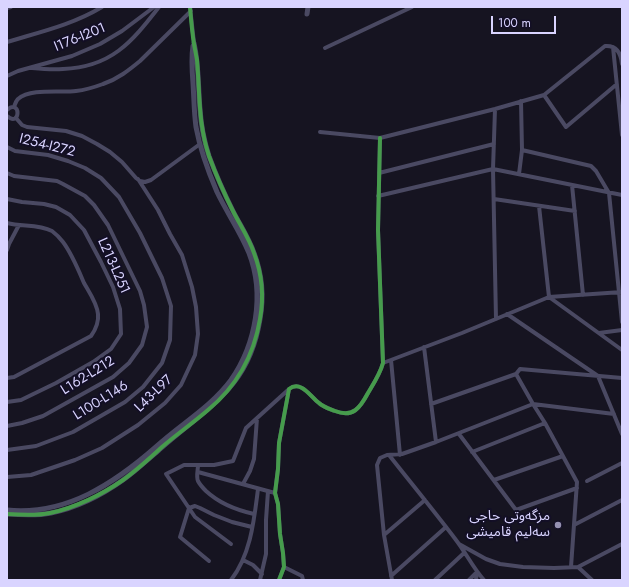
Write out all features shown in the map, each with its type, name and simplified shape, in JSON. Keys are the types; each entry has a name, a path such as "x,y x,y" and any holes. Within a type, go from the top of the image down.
{"street":[{"path":"7,8 11,7"},
{"path":"7,42 69,23 102,7"},
{"name":"I176-I201","path":"7,76 13,72 72,56 100,44 122,31 154,7"},
{"path":"28,68 64,69 80,67 102,61 123,48 138,33 159,7"},
{"path":"307,14 308,7"},
{"path":"325,48 412,7"},
{"path":"7,514 36,515 51,513 96,496 124,480 195,417 226,386 242,361 251,338 257,303 255,276 250,255 217,191 205,161 203,143 195,118 192,61 194,43 190,9"},
{"path":"14,107 17,100 27,94 39,92 77,91 104,84 117,78 132,68 144,57 190,9"},
{"path":"320,132 380,138 544,95 606,46 613,46 621,55 622,64"},
{"path":"613,46 622,135"},
{"path":"544,95 566,128 617,84"},
{"path":"519,174 522,150 521,101"},
{"path":"7,110 10,107 14,107"},
{"path":"14,107 18,111 16,118"},
{"path":"495,109 493,169 496,319"},
{"name":"L43-L97","path":"7,116 11,119 16,118 25,126 66,131 94,142 116,157 138,179 158,210 182,254 192,287 196,307 198,334 195,356 181,386 165,403 138,424 102,448 75,460 31,475 7,477"},
{"path":"231,544 195,517 166,474 184,465 214,466 232,461 246,428 292,387 299,387 325,407 339,413 350,413 358,408 364,401 379,374 383,363 378,230 380,138"},
{"path":"138,179 142,182 151,180 203,143"},
{"path":"379,173 494,144"},
{"name":"I254-I272","path":"7,147 15,151 48,155 86,168 101,178 119,197"},
{"path":"522,150 591,166 596,171 609,193 621,292 622,322"},
{"path":"378,196 493,169 622,195"},
{"name":"L162-L212","path":"7,173 14,176 56,181 85,196 94,205 108,225 140,291 148,327 142,345 129,363 113,377 43,416 7,426"},
{"path":"572,185 583,295"},
{"name":"L100-L146","path":"7,450 36,446 73,432 125,402 143,387 162,363 170,340 171,306 162,278 140,233 119,197"},
{"name":"L213-L251","path":"7,199 56,207 70,215 84,230 113,288 120,309 121,334 111,349 93,362 56,383 21,400 7,402"},
{"path":"494,199 575,211"},
{"path":"539,206 549,297 622,350"},
{"path":"7,222 19,225 42,227 58,236 63,242 98,313 96,329 91,336 14,377 7,378"},
{"path":"7,250 19,225"},
{"path":"383,363 462,333 549,297 621,292"},
{"path":"507,314 598,376 622,434"},
{"path":"599,333 622,330"},
{"path":"424,347 436,442"},
{"path":"391,360 400,455"},
{"path":"432,404 516,374 520,369 622,378"},
{"path":"516,374 577,482 571,567"},
{"path":"279,580 284,567 284,553 275,493 279,443 289,389"},
{"path":"392,578 384,535 376,465 380,458 389,455 400,455 459,434 533,404 614,414"},
{"path":"7,510 48,508 75,500 97,490 134,466 160,443 195,417"},
{"path":"243,484 254,459 257,418"},
{"path":"472,452 545,423"},
{"path":"459,434 516,510 576,488"},
{"path":"389,455 459,544 484,580"},
{"path":"494,480 563,456"},
{"path":"587,481 622,463"},
{"path":"198,465 197,476 202,487 224,504 240,511 254,514"},
{"path":"198,472 275,493"},
{"path":"231,580 243,560 249,541 258,489"},
{"path":"261,580 266,554 268,491"},
{"path":"384,535 425,500"},
{"path":"574,525 622,500"},
{"path":"189,508 195,506 220,518 252,527"},
{"path":"189,508 180,537 209,560"},
{"path":"392,578 446,527"},
{"path":"459,544 486,559 500,564 523,567 554,568 578,567 622,544"},
{"path":"435,580 464,553"},
{"path":"243,560 253,565 262,574"},
{"path":"284,567 302,576 303,580"},
{"path":"578,567 592,580"},
{"path":"468,580 477,572"},
{"path":"476,580 477,572"}],"cycle path":[{"path":"7,514 39,515 59,511 88,500 123,480 218,401 236,380 249,357 260,319 262,294 260,277 257,261 252,247 223,191 205,144 201,120 197,60 190,7"},
{"path":"279,580 284,567 278,504 275,493 279,443 289,389 297,386 305,390 325,407 341,413 351,412 362,403 377,378 383,363 378,230 380,138"}],"place":[{"name":"مزگەوتی حاجی سەلیم قامیشی","path":"558,525"}]}
